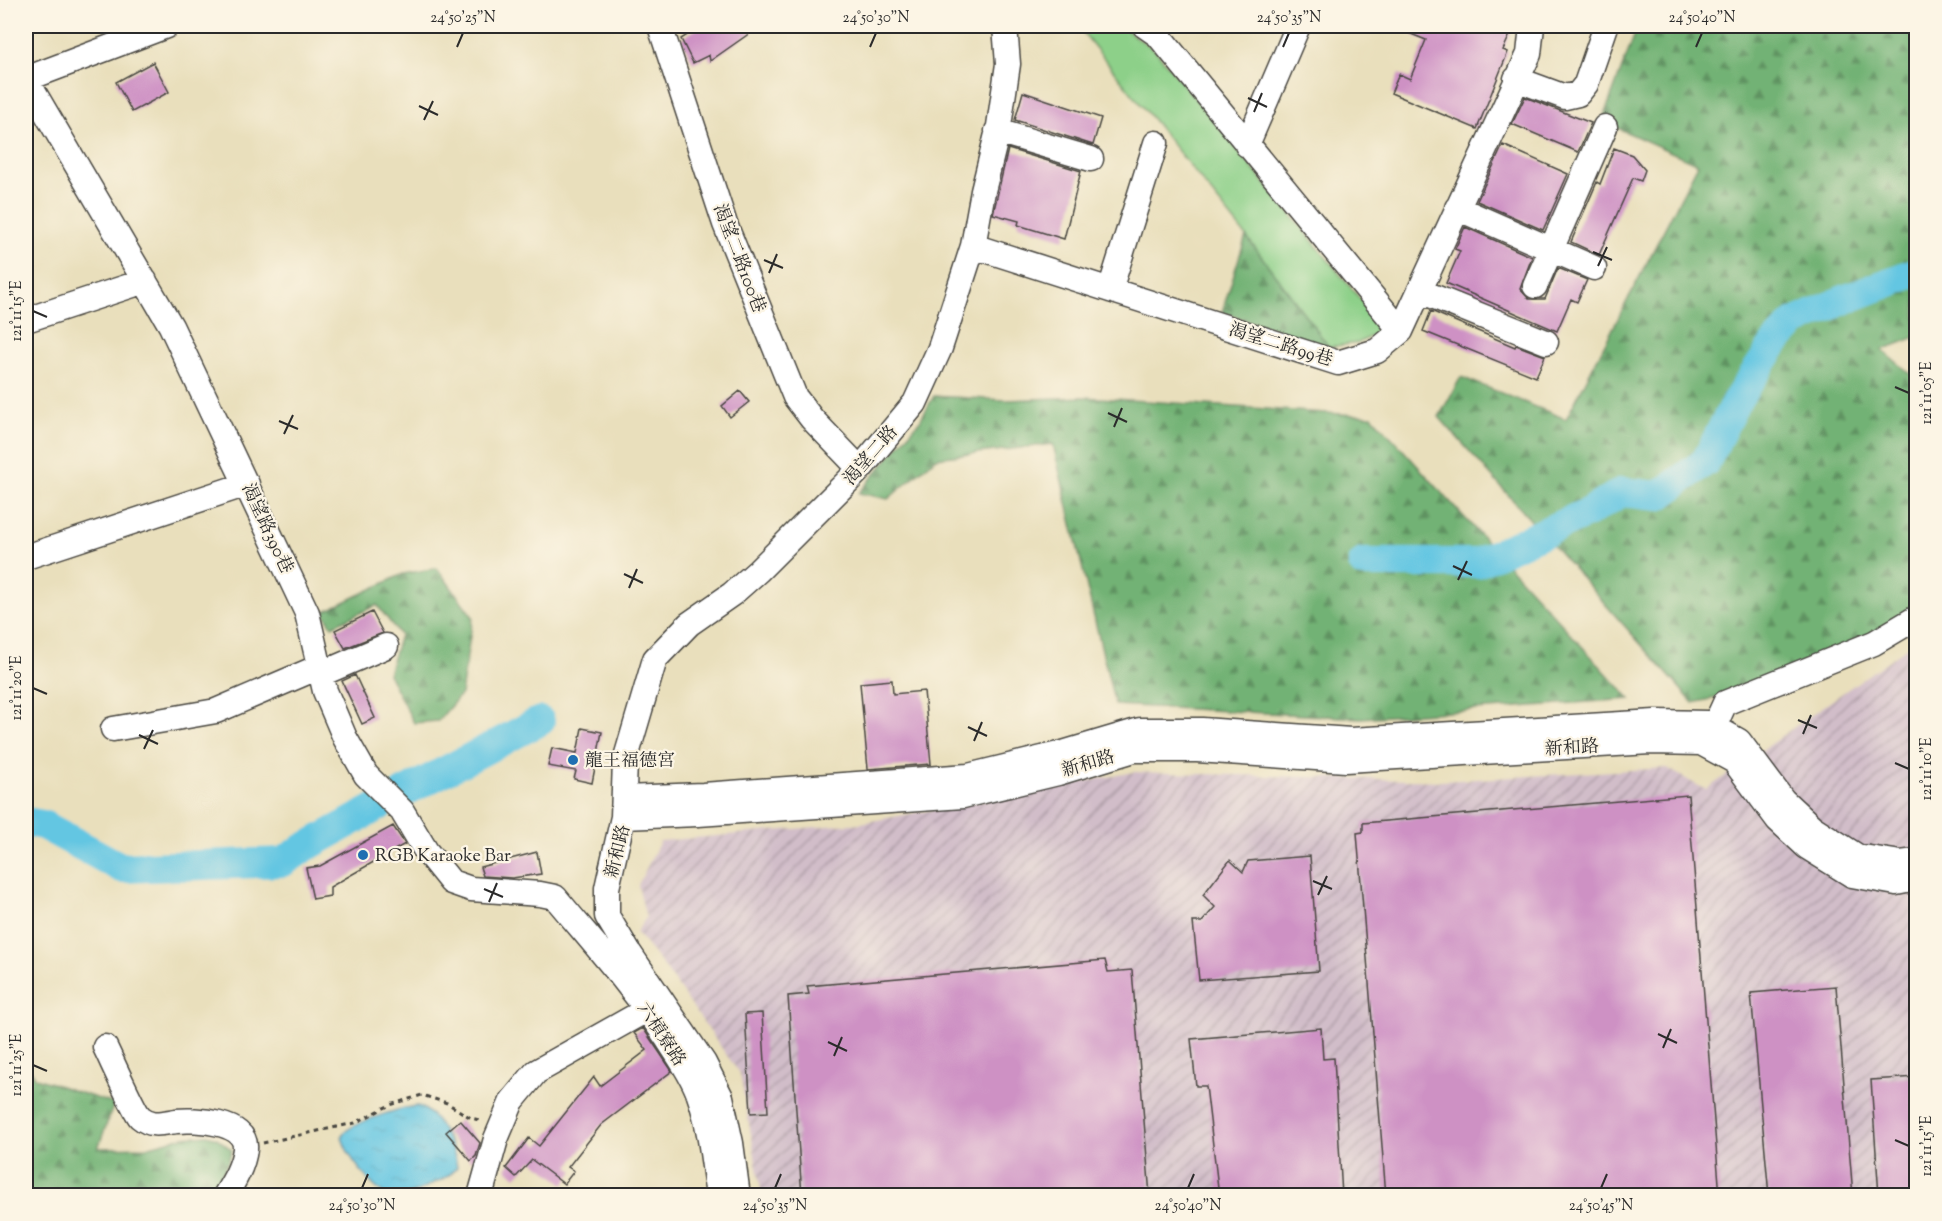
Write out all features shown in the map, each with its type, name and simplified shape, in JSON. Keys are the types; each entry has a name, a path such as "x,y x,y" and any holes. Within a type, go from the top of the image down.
{"street":[{"path":"26,79 166,26"},
{"name":"渴望二路","path":"624,808 625,761 655,659 689,624 732,594 758,571 860,469 915,403 940,348 974,246 1008,64 1005,26"},
{"path":"1145,26 1158,35 1401,332"},
{"path":"1247,145 1298,26"},
{"name":"渴望二路99巷","path":"974,246 1338,363 1377,351 1401,332 1529,54 1532,26"},
{"path":"1516,79 1565,97 1578,94 1586,84 1606,26"},
{"name":"渴望二路100巷","path":"663,27 725,224 795,397 812,419 860,469"},
{"name":"渴望路390巷","path":"26,79 171,326 308,614 325,691 345,738 366,775 402,811 426,851 451,882 471,889 555,897"},
{"path":"1535,286 1605,127"},
{"path":"997,131 1091,159"},
{"path":"1110,290 1156,143"},
{"path":"1457,208 1594,268"},
{"path":"26,320 145,281"},
{"path":"1420,291 1546,342"},
{"path":"26,557 248,484"},
{"path":"1714,728 1725,703 1874,643 1917,618"},
{"path":"113,729 216,711 386,646"},
{"name":"新和路","path":"624,808 704,795 968,776 1063,753 1140,730 1202,730 1351,740 1655,722 1707,723 1739,741 1783,800 1812,827 1857,856 1901,863 1917,861"},
{"name":"新和路","path":"624,808 698,814 963,796 1058,773 1134,750 1197,750 1346,760 1650,742 1701,743 1734,761 1778,820 1807,847 1852,875 1896,883 1917,879"},
{"name":"新和路","path":"624,808 607,888 607,916 704,1063 721,1097 731,1143 738,1196"},
{"name":"六槓寮路","path":"555,897 648,1009 676,1051 697,1090 707,1119 718,1196"},
{"path":"480,1196 485,1174 512,1101 536,1072 648,1009"},
{"path":"105,1047 139,1116 152,1124 177,1121 212,1122 230,1126 242,1137 246,1146 240,1169 225,1196"}],"path":[{"path":"246,1146 355,1123 390,1105 422,1095 447,1103 471,1118 502,1125"}],"shaded area":[{"path":"1916,641 1916,1195 762,1195 740,1074 665,968 636,932 646,918 638,885 660,841 861,823 1134,772 1442,781 1667,768 1707,789"}],"green space":[{"path":"1078,26 1120,26 1155,50 1385,329 1358,343 1329,347 1246,236"},
{"path":"1638,26 1916,26 1916,337 1882,350 1916,378 1916,602 1882,631 1739,693 1693,703 1439,417 1461,377 1566,419 1698,164 1602,121"},
{"path":"1246,236 1329,347 1222,312"},
{"path":"934,396 1006,400 1084,397 1372,416 1630,699 1361,718 1115,705 1053,444 936,458 888,499 859,493 919,422"},
{"path":"437,568 473,617 461,694 438,721 414,723 388,674 400,635 377,605 332,626 323,612 403,574"},
{"path":"26,1064 36,1078 114,1104 98,1148 146,1147 183,1137 207,1135 217,1138 232,1150 222,1175 204,1195 128,1196 128,1193 121,1196 26,1195"}],"water":[{"path":"418,1106 432,1116 444,1132 456,1159 457,1167 445,1178 418,1191 407,1195 390,1196 367,1179 351,1157 342,1135 355,1126 389,1112"}],"building":[{"path":"701,26 760,26 710,61 709,55 693,63 681,39"},
{"path":"1391,26 1514,26 1503,50 1508,52 1477,129 1391,93 1399,74 1410,79 1426,40"},
{"path":"153,62 169,92 132,112 116,82"},
{"path":"1023,92 1101,118 1093,145 1015,120"},
{"path":"1525,97 1591,123 1578,152 1512,124"},
{"path":"1503,145 1568,174 1543,230 1477,201"},
{"path":"1614,148 1632,155 1645,170 1641,181 1633,178 1599,255 1571,242 1597,182 1600,184"},
{"path":"1008,149 1081,171 1064,239 1018,225 1019,221 993,214"},
{"path":"1465,227 1532,257 1520,289 1529,299 1545,299 1558,268 1587,280 1577,302 1571,299 1557,331 1446,283 1460,251 1455,249"},
{"path":"1431,311 1515,347 1516,345 1545,356 1536,377 1423,331"},
{"path":"740,391 749,402 730,417 722,406"},
{"path":"372,612 383,633 345,648 335,630"},
{"path":"355,675 375,718 362,724 342,681"},
{"path":"892,680 893,694 924,691 931,764 868,769 860,683"},
{"name":"龍王福德宮","path":"582,728 602,732 592,783 574,779 576,771 548,766 552,748 577,753"},
{"path":"1688,795 1720,1196 1386,1196 1357,833 1363,832 1363,823"},
{"name":"RGB Karaoke Bar","path":"393,826 405,844 330,887 330,896 313,899 306,868 320,866"},
{"path":"537,852 541,874 512,878 483,876 480,867"},
{"path":"1310,856 1319,971 1199,980 1193,922 1202,922 1215,907 1203,895 1230,860 1243,872 1248,861"},
{"path":"1105,960 1108,972 1132,970 1150,1196 802,1196 788,996 809,994 807,986"},
{"path":"1836,986 1853,1196 1769,1196 1751,993"},
{"path":"762,1013 768,1112 751,1113 745,1014"},
{"path":"643,1028 672,1071 601,1125 568,1167 574,1171 564,1184 532,1160 516,1177 506,1168 529,1138 539,1146 594,1077 600,1086 647,1050 634,1033"},
{"path":"1321,1028 1323,1059 1334,1058 1342,1196 1219,1196 1206,1086 1196,1086 1191,1039"},
{"path":"1917,1077 1917,1196 1879,1196 1871,1080"},
{"path":"460,1120 480,1143 476,1156 471,1161 446,1132"}],"waterway":[{"path":"1363,563 1477,563 1589,512 1622,492 1659,496 1706,461 1735,403 1775,343 1794,323 1841,301 1916,272"},
{"path":"403,793 540,721"},
{"path":"26,822 43,825 122,868 283,862 379,806"}],"place":[{"name":"龍王福德宮","path":"573,760"},
{"name":"RGB Karaoke Bar","path":"363,855"}]}
